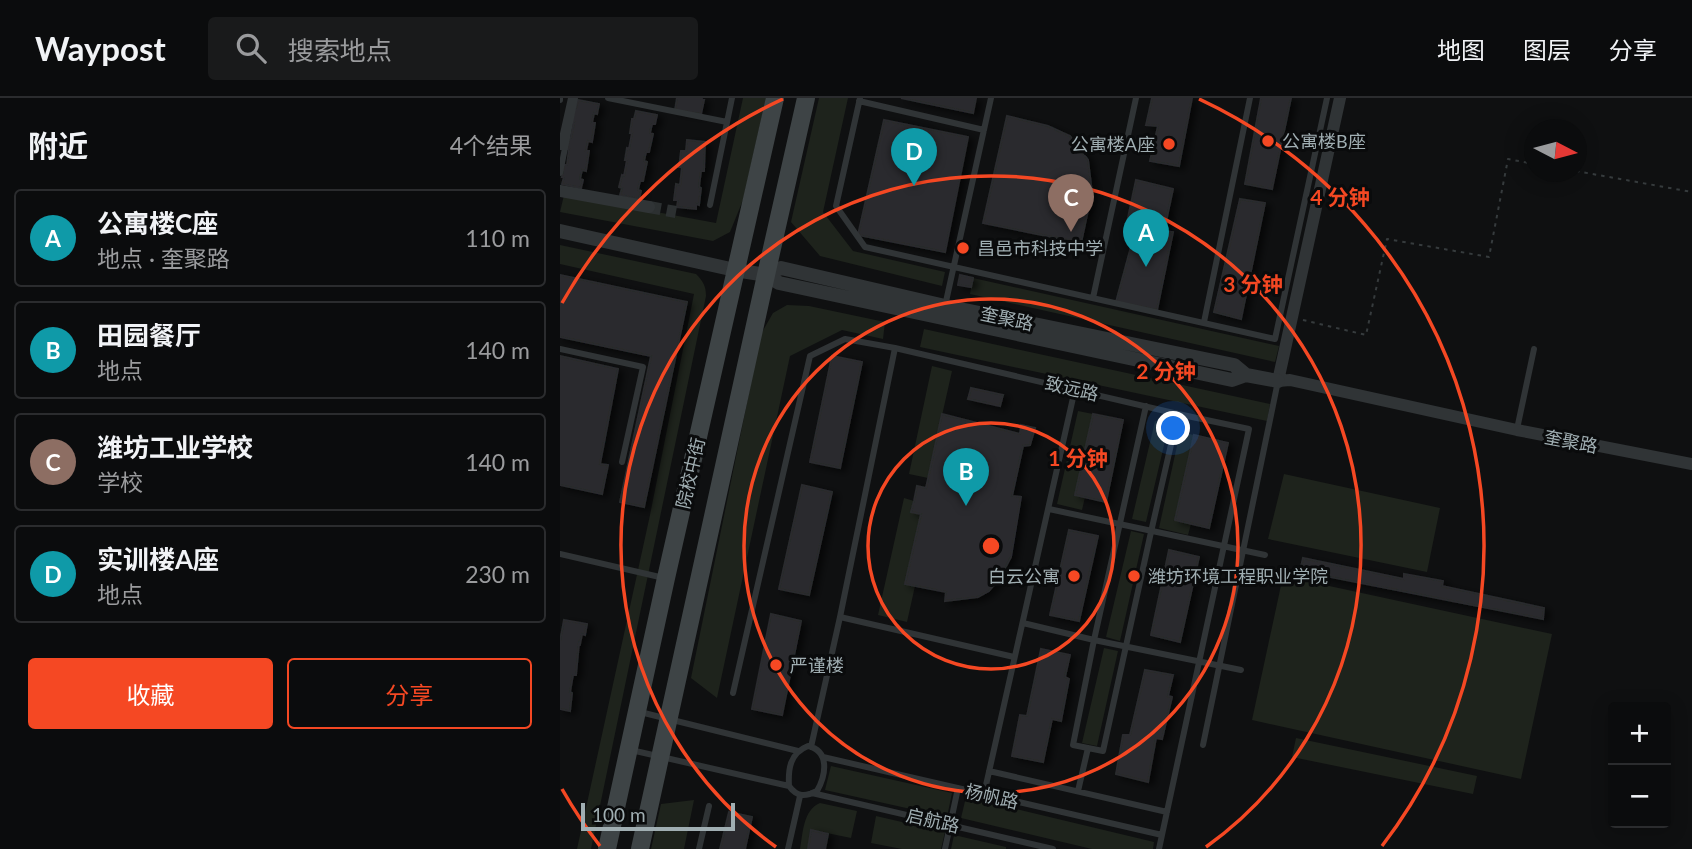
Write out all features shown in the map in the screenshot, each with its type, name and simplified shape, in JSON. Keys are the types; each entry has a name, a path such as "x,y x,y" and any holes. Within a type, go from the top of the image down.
{"main road":[{"name":"院校中街","path":"607,849 775,98"},
{"name":"院校中街","path":"640,849 806,98"}],"street":[{"path":"1278,381 1340,98"},
{"path":"560,191 649,207"},
{"name":"奎聚路","path":"560,231 766,275 779,283 1232,380 1246,375"},
{"name":"奎聚路","path":"766,275 781,268 945,306 1234,365 1246,375 1278,381 1290,380 1517,430 1692,464"}],"lane":[{"path":"560,147 573,98"},
{"path":"560,173 573,98"},
{"path":"608,98 727,122"},
{"path":"710,205 732,98"},
{"path":"945,306 991,98"},
{"path":"1093,298 1136,98"},
{"path":"1204,322 1250,98"},
{"path":"985,130 859,100 836,206 865,247 1275,339 1327,98"},
{"name":"致远路","path":"733,693 810,356 845,339 1249,429 1223,547"},
{"path":"811,747 895,348"},
{"path":"560,349 643,367 622,462"},
{"path":"1517,430 1534,349"},
{"path":"1203,745 1278,381"},
{"path":"984,794 1075,389"},
{"path":"1146,406 1073,745 1103,751 1178,414"},
{"path":"1049,509 1265,555"},
{"path":"1159,849 1223,547"},
{"path":"560,554 666,578"},
{"path":"840,617 1014,657"},
{"path":"1023,623 1241,670"},
{"path":"637,711 798,751"},
{"path":"629,750 789,786 800,796 817,790 823,780 823,757 818,750 808,746 798,751 790,765 789,786"},
{"path":"1078,791 1088,748"},
{"name":"杨帆路","path":"823,757 1162,835"},
{"path":"989,771 1167,812"},
{"path":"945,849 958,788"},
{"name":"启航路","path":"812,793 1053,849"},
{"path":"788,849 800,796"},
{"path":"699,849 709,806"}],"path":[{"path":"1292,317 1366,335 1387,239 1489,257 1508,159 1524,162"},
{"path":"1587,174 1692,192"}],"shaded area":[{"path":"743,98 766,98 743,200 730,232 713,241 560,212 564,195 716,223"},
{"path":"819,98 848,98 823,212 853,251 945,272 942,286 820,256 791,222"},
{"path":"560,245 696,274 704,284 706,292 591,849 577,849 650,515 694,294 560,264"},
{"path":"973,278 1279,346 1275,362 970,294"},
{"path":"787,305 809,306 885,322 883,339 842,330 790,356 717,698 691,678 761,334 773,313"},
{"path":"924,329 1270,404 1267,421 920,347"},
{"path":"932,366 952,371 928,478 909,474"},
{"path":"1078,411 1093,414 1076,495 1085,497 1082,510 1057,504"},
{"path":"1155,421 1169,424 1146,522 1132,519"},
{"path":"1180,432 1194,435 1175,520 1191,524 1188,535 1159,528"},
{"path":"1284,474 1440,508 1427,572 1268,539"},
{"path":"904,498 914,501 912,511 921,514 905,583 915,586 907,622 878,615"},
{"path":"1131,531 1144,534 1120,641 1106,637"},
{"path":"1283,576 1552,634 1521,779 1252,720"},
{"path":"1104,648 1118,651 1097,746 1082,743"},
{"path":"1296,738 1477,776 1473,794 1292,757"},
{"path":"831,766 952,793 947,817 825,790"},
{"path":"966,797 1154,842 1153,849 1092,849 961,818"},
{"path":"694,800 684,849 651,849 661,804"},
{"path":"820,803 857,811 851,838 812,830 808,849 800,849 807,816 814,806"},
{"path":"876,816 945,832 941,849 902,849 871,843"},
{"path":"954,835 1006,847 1006,849 951,849"}],"building":[{"path":"677,98 702,98 701,100 704,100 701,114 675,110"},
{"path":"901,98 976,98 973,113"},
{"name":"公寓楼A座","path":"1152,98 1192,98 1179,166 1150,161 1158,126 1146,125"},
{"name":"公寓楼B座","path":"1261,98 1291,98 1272,189 1245,184"},
{"path":"578,100 599,104 592,123 595,123 592,142 588,141 586,151 589,151 586,171 582,170 580,179 583,180 581,188 562,184 574,122 574,108"},
{"path":"636,111 657,115 650,133 653,134 649,152 646,152 644,161 647,162 638,190 641,191 639,199 620,195 622,188 619,187 622,175 624,176 632,119"},
{"path":"1007,116 1048,126 1070,136 1088,160 1092,192 1081,243 983,223"},
{"path":"884,120 968,137 945,252 858,235"},
{"path":"687,140 705,142 704,171 701,171 699,205 696,204 696,209 677,207 678,200 674,200 676,184 680,185 681,151 686,151"},
{"path":"1136,180 1173,189 1164,231 1173,232 1157,310 1116,302 1136,228 1126,227"},
{"path":"1240,199 1265,203 1241,319 1214,312"},
{"path":"560,275 687,302 644,507 620,502 651,356 560,337"},
{"path":"960,275 973,278 971,287 958,285"},
{"path":"560,356 618,369 600,464 608,465 602,494 560,485"},
{"path":"832,356 862,362 840,468 810,462"},
{"path":"971,388 1003,395 1000,406 968,399"},
{"path":"942,414 1020,434 1021,425 1035,428 1030,445 1023,446 1012,496 1021,497 1011,557 1000,578 989,591 978,597 945,601 946,592 905,584 921,514 911,512 917,486 926,488"},
{"path":"1093,414 1123,420 1106,502 1075,495"},
{"path":"1194,435 1228,443 1209,528 1175,520"},
{"path":"802,485 832,492 809,595 779,589"},
{"name":"白云公寓","path":"1069,530 1098,536 1079,621 1050,615"},
{"path":"1169,550 1199,557 1180,642 1151,635"},
{"path":"1303,558 1404,579 1404,574 1443,581 1442,586 1544,608 1543,619 1300,571"},
{"name":"严谨楼","path":"771,614 801,621 782,715 752,709"},
{"path":"564,620 587,624 585,635 582,634 579,643 576,675 573,675 570,692 570,711 560,709 560,641"},
{"path":"1041,649 1070,655 1065,677 1069,679 1061,721 1052,719 1043,762 1012,756 1020,715 1027,716"},
{"path":"1145,670 1173,675 1168,696 1172,697 1162,739 1156,738 1148,782 1116,774 1123,735 1130,735"},
{"path":"729,812 752,817 745,849 720,849"},
{"path":"811,830 828,834 825,849 808,849"},
{"path":"811,830 828,834 825,849 808,849"}],"tunnel":[{"path":"649,207 676,212"}],"place":[{"name":"公寓楼B座","path":"1268,141"},
{"name":"公寓楼A座","path":"1169,144"},
{"name":"实训楼A座","path":"914,186"},
{"name":"潍坊工业学校","path":"1071,232"},
{"name":"昌邑市科技中学","path":"963,248"},
{"name":"公寓楼C座","path":"1146,267"},
{"name":"田园餐厅","path":"966,506"},
{"name":"白云公寓","path":"1074,576"},
{"name":"潍坊环境工程职业学院","path":"1134,576"},
{"name":"严谨楼","path":"776,665"}]}
